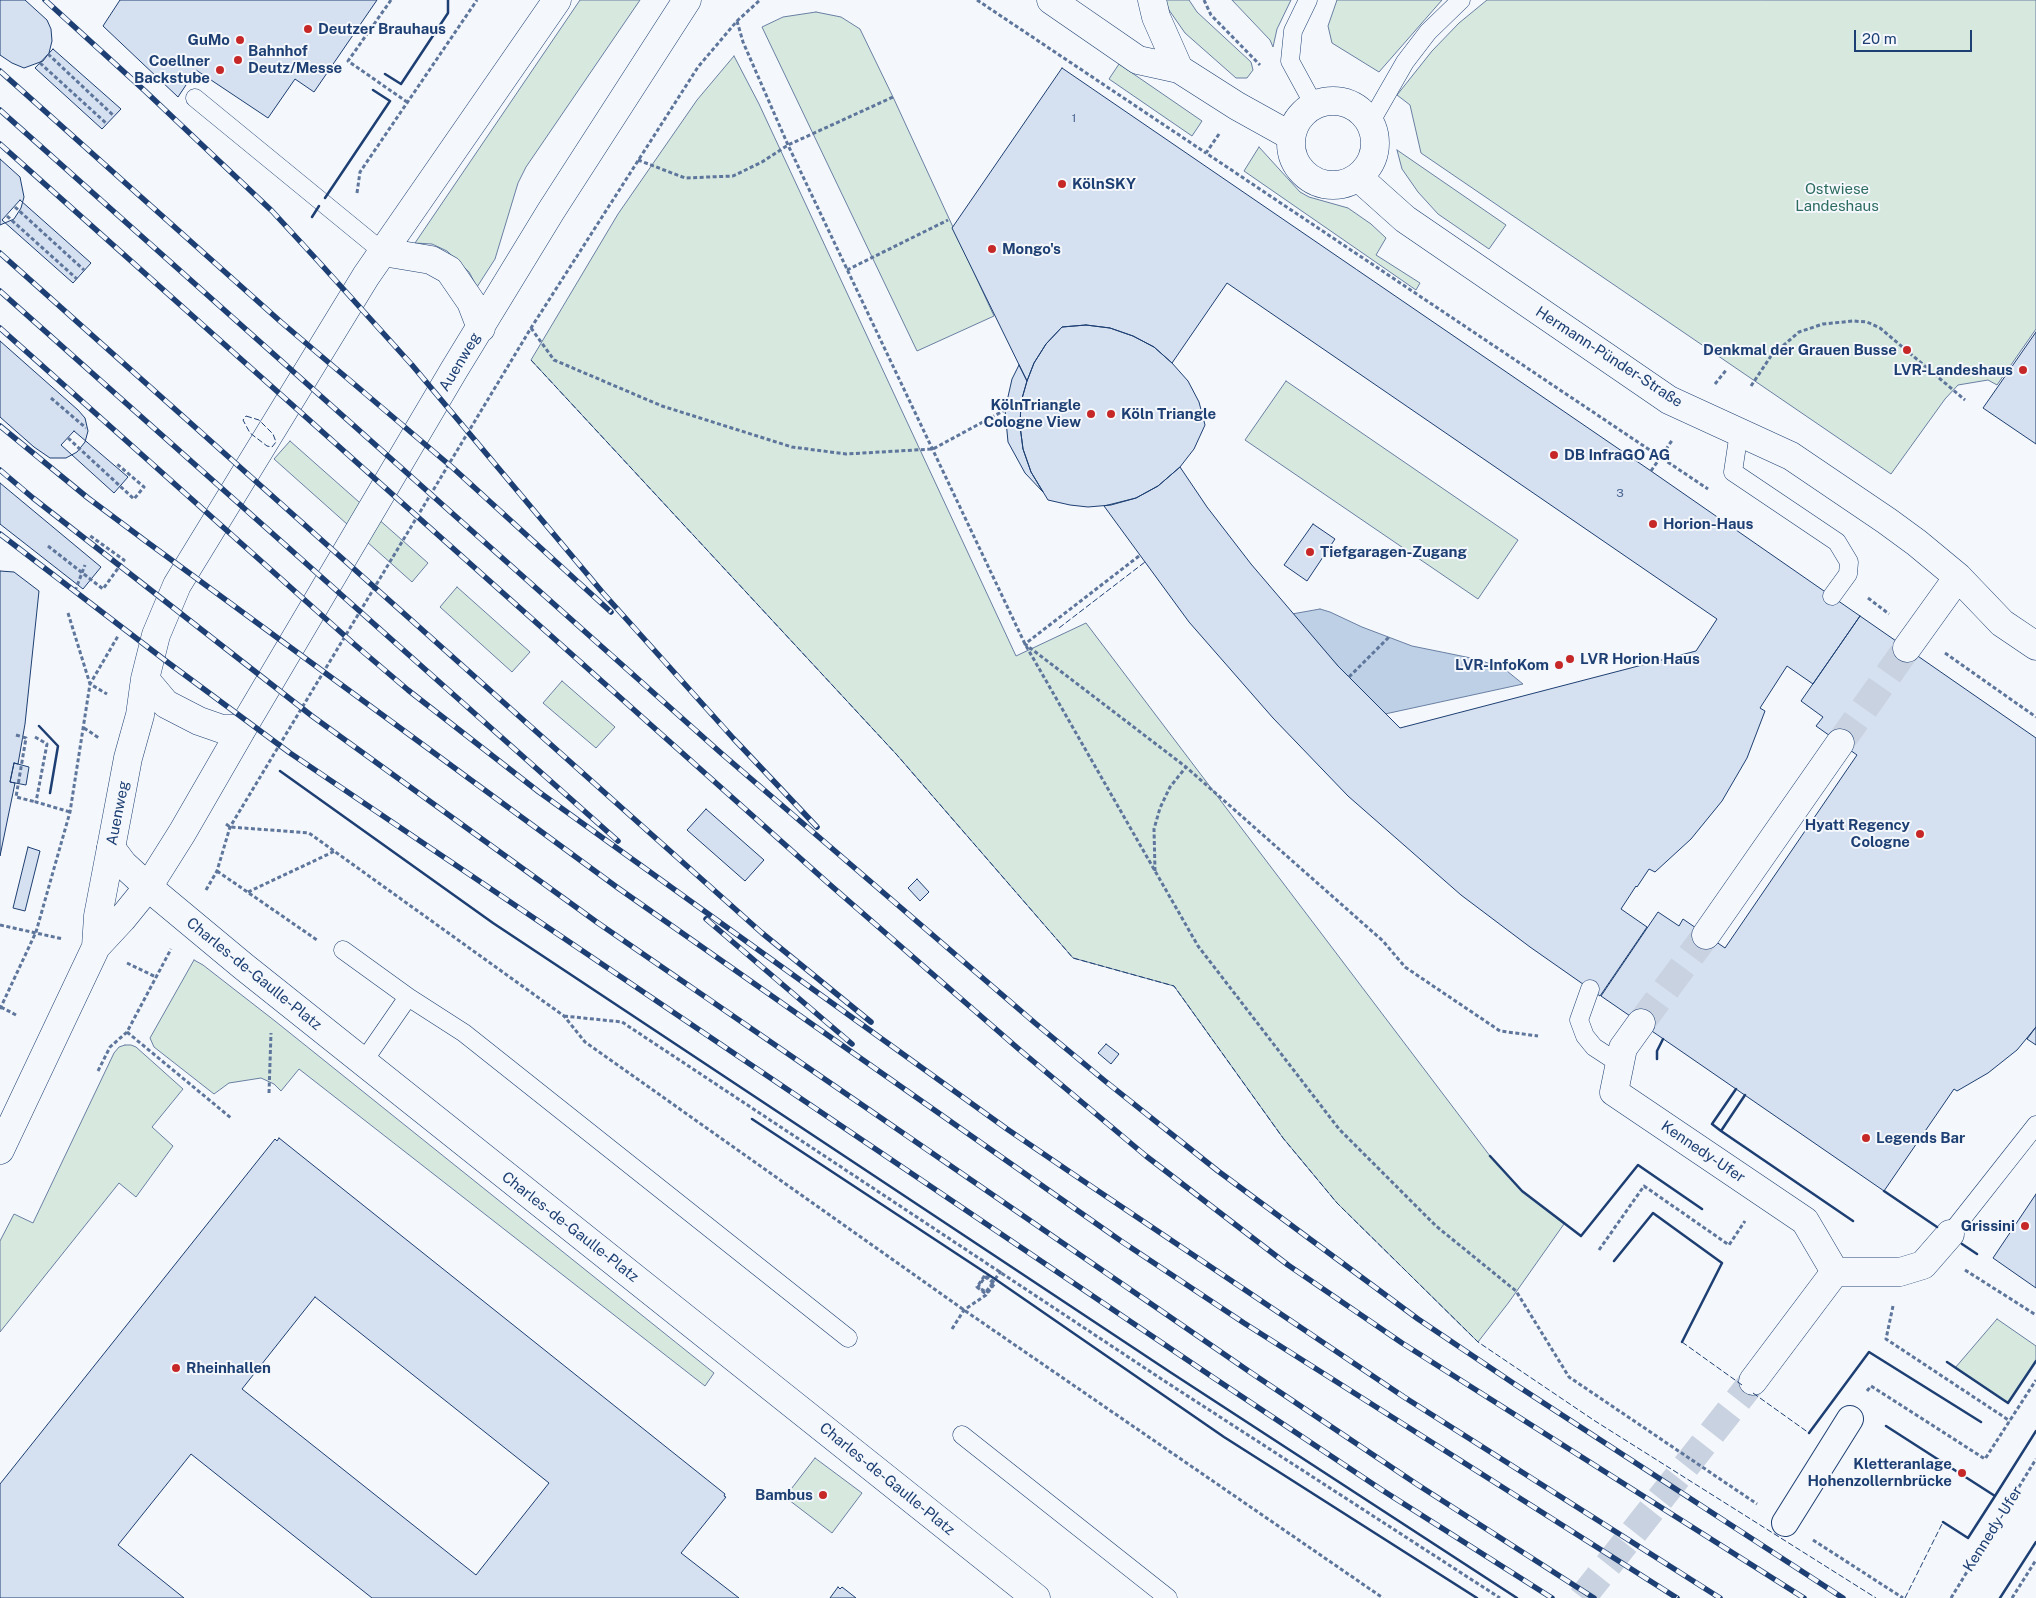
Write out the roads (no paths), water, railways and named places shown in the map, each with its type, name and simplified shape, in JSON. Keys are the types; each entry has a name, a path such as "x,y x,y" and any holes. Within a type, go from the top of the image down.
{"street":[{"name":"Auenweg","path":"96,947 98,916 110,848 156,635 177,585 366,276 557,0"},
{"name":"Auenweg","path":"0,1150 96,947 122,919 148,886 182,834 242,729 551,211 687,0"},
{"path":"1052,0 1138,60 1180,69 1237,106 1291,136"},
{"path":"1152,0 1156,17 1180,69"},
{"path":"1336,101 1350,105 1361,112 1370,123 1374,134 1375,146 1372,158 1367,168 1358,177 1346,184 1331,186 1318,182 1305,175 1296,164 1291,150 1291,136 1295,124 1303,113 1314,105 1336,101"},
{"name":"Hermann-Pünder-Straße","path":"1358,177 1405,219 1668,400 1791,456 1902,532 1958,577 2002,623 2036,646"},
{"path":"383,252 431,260 450,270 471,302 481,328"},
{"path":"1912,641 1958,577"},
{"path":"146,680 166,704 199,721 222,729 242,729"},
{"path":"1706,935 1840,743"},
{"name":"Charles-de-Gaulle-Platz","path":"110,848 123,864 187,920 273,990 1036,1598"},
{"name":"Kennedy-Ufer","path":"1641,1024 1623,1048 1614,1092 1805,1221 1835,1272"},
{"path":"1753,1380 1835,1272 1900,1272 1923,1265 1943,1242"},
{"path":"1785,1523 1850,1419"}],"lane":[{"path":"1308,0 1293,31 1290,61 1314,105"},
{"path":"1370,123 1405,62 1428,32 1461,0"},
{"path":"194,98 383,252"},
{"path":"1739,432 1733,472 1837,542 1849,562 1848,574 1832,596"},
{"path":"343,950 408,997 464,1032 848,1338"},
{"path":"1590,989 1579,1020 1585,1036 1594,1047 1620,1064"},
{"path":"363,1062 408,997"},
{"path":"1943,1242 2036,1125"},
{"path":"962,1434 1168,1598"}],"water":[{"path":"1320,609 1412,646 1471,658 1502,667 1523,684 1385,714 1338,666 1292,614"}],"tunnel":[{"path":"1840,743 1907,648"},
{"path":"1641,1023 1706,935"},
{"path":"1582,1598 1753,1381"}],"railway":[{"path":"45,0 272,211 412,365 603,593 733,738 817,827"},
{"path":"0,71 281,322 453,468 611,612"},
{"path":"0,110 721,753 1105,1081 1218,1171 1418,1319 1843,1598"},
{"path":"0,144 828,883 1021,1051 1146,1156 1288,1265 1402,1343 1804,1598"},
{"path":"0,253 762,933 871,1022"},
{"path":"0,291 618,841"},
{"path":"0,328 354,644 408,690 539,792 1007,1129 1070,1172 1404,1397 1720,1598"},
{"path":"0,426 88,498 618,888 1121,1241 1244,1323 1677,1598"},
{"path":"0,470 33,498 312,716 598,923 1250,1372 1418,1485 1594,1598"},
{"path":"0,534 290,753 1214,1378 1382,1490 1552,1598"},
{"path":"706,919 852,1044"}],"place":[{"name":"Deutzer Brauhaus","path":"308,29"},
{"name":"GuMo","path":"240,40"},
{"name":"Bahnhof Deutz/Messe","path":"238,60"},
{"name":"Coellner Backstube","path":"220,70"},
{"name":"KölnSKY","path":"1062,184"},
{"name":"Mongo's","path":"992,249"},
{"name":"Denkmal der Grauen Busse","path":"1907,350"},
{"name":"LVR-Landeshaus","path":"2023,370"},
{"name":"KölnTriangle Cologne View","path":"1091,414"},
{"name":"Köln Triangle","path":"1111,414"},
{"name":"DB InfraGO AG","path":"1554,455"},
{"name":"Horion-Haus","path":"1653,524"},
{"name":"Tiefgaragen-Zugang","path":"1310,552"},
{"name":"LVR Horion Haus","path":"1570,659"},
{"name":"LVR-InfoKom","path":"1559,665"},
{"name":"Hyatt Regency Cologne","path":"1920,834"},
{"name":"Legends Bar","path":"1866,1138"},
{"name":"Grissini","path":"2025,1226"},
{"name":"Rheinhallen","path":"176,1368"},
{"name":"Kletteranlage Hohenzollernbrücke","path":"1962,1473"},
{"name":"Bambus","path":"823,1495"}],"park label":[{"name":"Ostwiese Landeshaus","path":"1837,198"}]}
